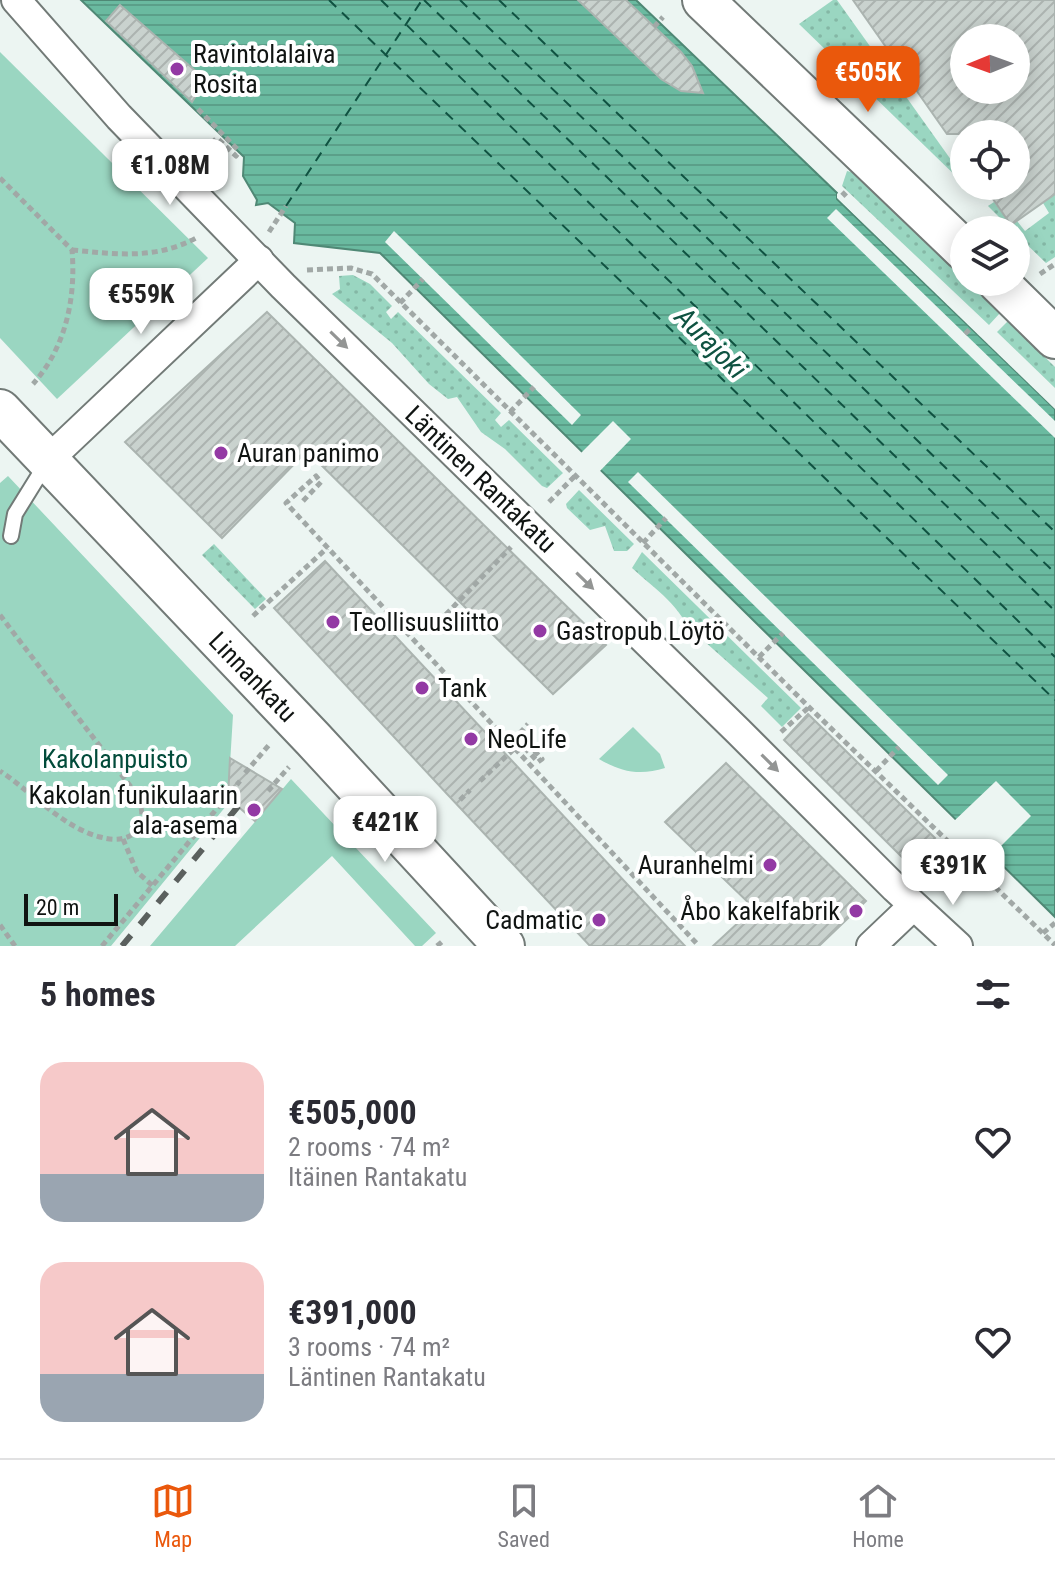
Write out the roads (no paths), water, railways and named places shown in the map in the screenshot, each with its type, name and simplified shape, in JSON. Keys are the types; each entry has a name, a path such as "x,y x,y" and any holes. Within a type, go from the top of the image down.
{"street":[{"name":"Läntinen Rantakatu","path":"16,0 119,117 268,252 913,906 958,946"},
{"path":"703,0 950,237"},
{"path":"48,460 268,252"},
{"path":"1012,296 1055,338"},
{"name":"Linnankatu","path":"0,410 504,946"},
{"path":"871,946 913,906"}],"lane":[{"path":"11,536 15,514 48,460"}],"water":[{"name":"Aurajoki","path":"81,0 636,0 1055,409 1055,917 380,253 294,243 295,223 268,203 256,205 257,200 243,176 244,157"}],"railway":[{"path":"122,946 245,798"}],"place":[{"name":"Ravintolalaiva Rosita","path":"177,69"},
{"name":"Auran panimo","path":"221,453"},
{"name":"Teollisuusliitto","path":"333,622"},
{"name":"Gastropub Löytö","path":"540,631"},
{"name":"Tank","path":"422,688"},
{"name":"NeoLife","path":"471,739"},
{"name":"Kakolan funikulaarin ala-asema","path":"254,810"},
{"name":"Auranhelmi","path":"770,865"},
{"name":"Åbo kakelfabrik","path":"856,911"},
{"name":"Cadmatic","path":"599,920"}],"park label":[{"name":"Kakolanpuisto","path":"115,759"}]}
